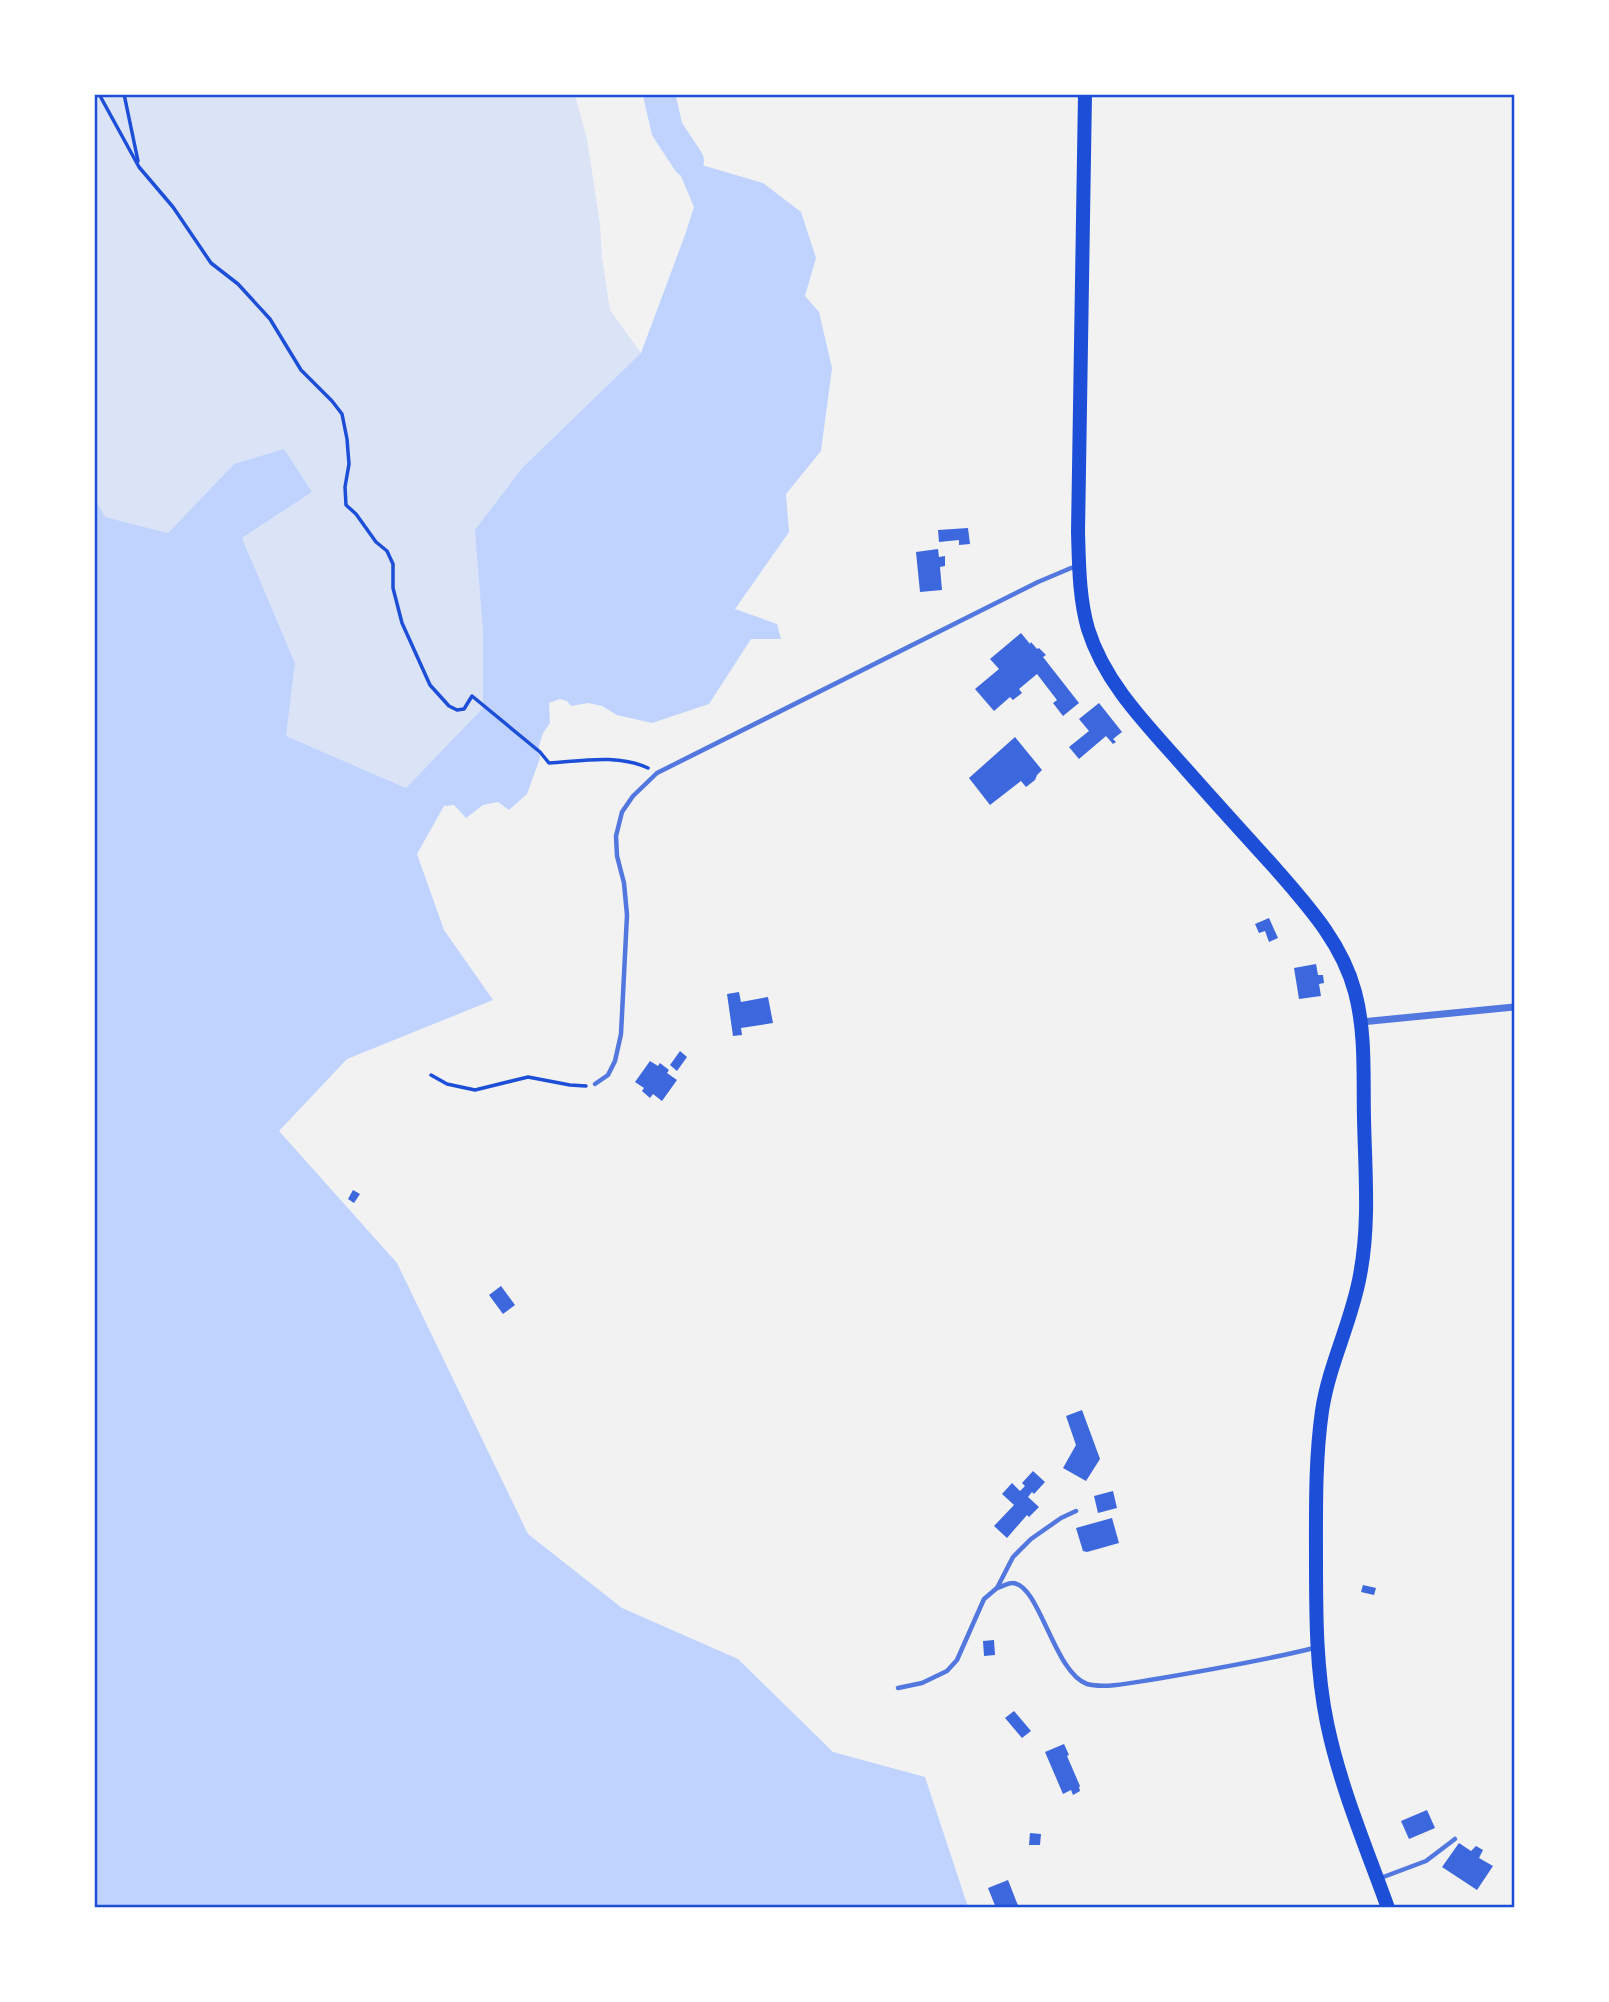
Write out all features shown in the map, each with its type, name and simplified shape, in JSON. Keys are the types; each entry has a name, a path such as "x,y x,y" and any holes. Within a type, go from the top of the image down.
{"main road":[{"path":"1085,94 1079,567 1088,628 1108,673 1144,721 1325,927 1347,966 1361,1022 1365,1242 1356,1292 1327,1383 1321,1422 1316,1502 1318,1647 1324,1708 1335,1756 1388,1908"}],"street":[{"path":"1361,1022 1514,1007"}],"lane":[{"path":"595,1084 608,1074 615,1061 621,1034 627,915 616,836 622,812 633,796 657,773 1038,582 1079,567"},
{"path":"898,1688 922,1682 947,1671 957,1660 984,1599 997,1588 1013,1557 1031,1539 1076,1511"},
{"path":"997,1588 1013,1583 1027,1592 1037,1607 1059,1655 1084,1683 1126,1683 1218,1669 1318,1647"},
{"path":"1377,1879 1426,1861 1455,1839"}],"path":[{"path":"99,94 139,167 173,207 211,263 238,284 270,319 301,370 342,414 349,464 345,487 346,505 376,542 387,551 393,564 393,588 402,623 430,685 449,706 457,710 464,709 472,696 540,752 549,763 604,759 639,764 657,773"},
{"path":"124,94 139,167"},
{"path":"431,1075 447,1084 475,1090 528,1077 570,1085 595,1084"}],"shaded area":[{"path":"95,95 575,95 587,139 610,310 641,353 523,467 483,631 484,708 406,788 285,736 295,663 242,538 312,492 234,464 168,533 104,517 95,497"}],"water":[{"path":"688,161 763,183 801,212 816,258 805,296 819,312 832,368 821,451 786,494 789,532 735,609 777,624 781,639 751,639 709,704 652,723 617,715 602,706 588,703 571,706 560,699 549,703 550,723 543,733 539,746 540,758 527,794 509,810 498,802 483,805 466,818 454,805 444,806 417,854 444,930 493,1000 347,1059 279,1131 397,1263 528,1534 622,1608 738,1659 833,1752 925,1777 968,1907 95,1907 94,497 105,517 168,533 234,464 284,449 312,492 242,538 295,663 286,736 406,788 483,708 483,631 475,530 523,467 641,353 694,207 680,174"}],"building":[{"path":"968,528 970,544 959,545 959,540 939,542 938,530"},
{"path":"938,549 939,557 945,556 945,566 940,567 942,590 920,592 916,552"},
{"path":"1021,633 1030,644 1031,642 1046,655 1043,657 1079,703 1063,716 1053,703 1057,700 1037,674 1019,689 1022,693 1013,700 1010,697 994,711 975,689 999,669 990,659"},
{"path":"1099,703 1122,732 1113,739 1116,742 1113,744 1106,736 1079,759 1069,747 1089,731 1079,719"},
{"path":"1015,737 1042,770 1026,787 1021,781 990,805 969,778"},
{"path":"1269,918 1278,938 1269,942 1265,931 1259,933 1255,924"},
{"path":"1316,964 1318,975 1323,975 1324,983 1319,984 1321,996 1299,999 1294,968"},
{"path":"739,992 741,1002 768,997 773,1023 741,1028 742,1035 733,1036 727,994"},
{"path":"680,1051 687,1057 677,1071 670,1065"},
{"path":"650,1061 658,1066 660,1063 669,1070 667,1073 677,1080 662,1101 653,1094 650,1098 642,1091 644,1088 635,1082"},
{"path":"353,1190 360,1194 354,1203 348,1199"},
{"path":"501,1286 515,1305 503,1314 489,1295"},
{"path":"1082,1410 1100,1459 1086,1481 1063,1468 1076,1445 1066,1416"},
{"path":"1033,1471 1045,1482 1028,1497 1039,1507 1029,1517 1027,1515 1007,1538 994,1526 1014,1505 1002,1494 1012,1483 1020,1491 1025,1486 1022,1483"},
{"path":"1113,1491 1117,1508 1098,1513 1094,1496"},
{"path":"1112,1518 1119,1543 1083,1551 1076,1528"},
{"path":"1363,1585 1376,1588 1374,1595 1361,1592"},
{"path":"994,1640 995,1655 984,1656 983,1641"},
{"path":"1014,1711 1031,1731 1022,1738 1005,1718"},
{"path":"1064,1744 1080,1786 1080,1791 1073,1795 1071,1790 1063,1794 1045,1752"},
{"path":"1427,1810 1435,1828 1409,1839 1401,1821"},
{"path":"1030,1833 1041,1834 1040,1845 1029,1845"},
{"path":"1459,1843 1471,1851 1476,1846 1483,1850 1479,1858 1493,1866 1477,1890 1442,1867"},
{"path":"1008,1880 1019,1908 996,1908 988,1888"}],"waterway":[{"path":"659,94 667,129 688,161"}]}
